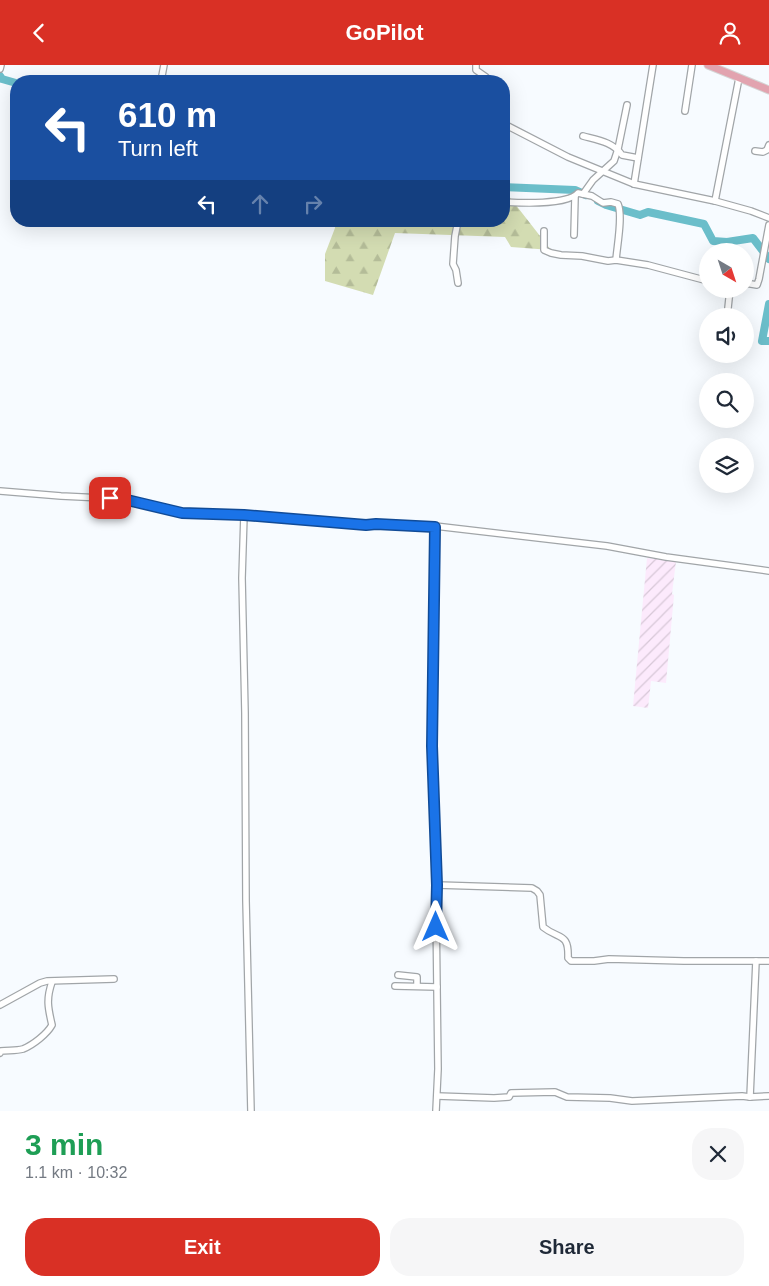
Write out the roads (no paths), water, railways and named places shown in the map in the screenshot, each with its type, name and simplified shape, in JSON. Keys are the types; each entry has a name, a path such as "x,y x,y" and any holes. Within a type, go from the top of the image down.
{"main road":[{"path":"708,65 769,90"}],"street":[{"path":"0,69 1,65"},
{"path":"476,65 476,70 483,75"},
{"path":"634,183 653,65"},
{"path":"685,111 692,65"},
{"path":"715,201 739,78"},
{"path":"574,235 579,195 614,161 627,105"},
{"path":"510,127 568,157 634,183 715,201 769,217"},
{"path":"584,136 612,145 622,155 638,158"},
{"path":"755,151 763,152 767,150 769,145"},
{"path":"510,202 560,201 579,195 592,196 603,203 611,202 618,204 620,210 616,260"},
{"path":"754,284 757,285 759,279 769,225"},
{"path":"457,227 454,264 458,283"},
{"path":"544,231 544,250 551,253 648,265 699,279"},
{"path":"728,307 729,298"},
{"path":"0,491 123,499 182,513 244,515 366,525 435,527 607,546 666,557 769,571"},
{"path":"244,515 242,579 246,741 246,910 251,1111"},
{"path":"435,527 432,746 437,885 436,1111"},
{"path":"437,885 532,888 540,895 543,927 566,940 568,958 571,961 609,959 769,961"},
{"path":"750,1097 756,961"},
{"path":"398,975 417,977 416,985"},
{"path":"0,1005 40,983 114,979"},
{"path":"0,1053 1,1051 23,1049 50,1029 52,1025 47,999 52,982"},
{"path":"395,986 437,987"},
{"path":"437,1097 494,1098 509,1097 511,1093 555,1093 567,1097 610,1098 632,1101 769,1096"}],"waterway":[{"path":"0,76 2,79 10,81"},
{"path":"510,187 575,190 586,195"},
{"path":"598,201 640,215 648,212 704,224 713,241 727,242 753,238 769,259"},
{"path":"769,304 762,341 769,341"}]}
